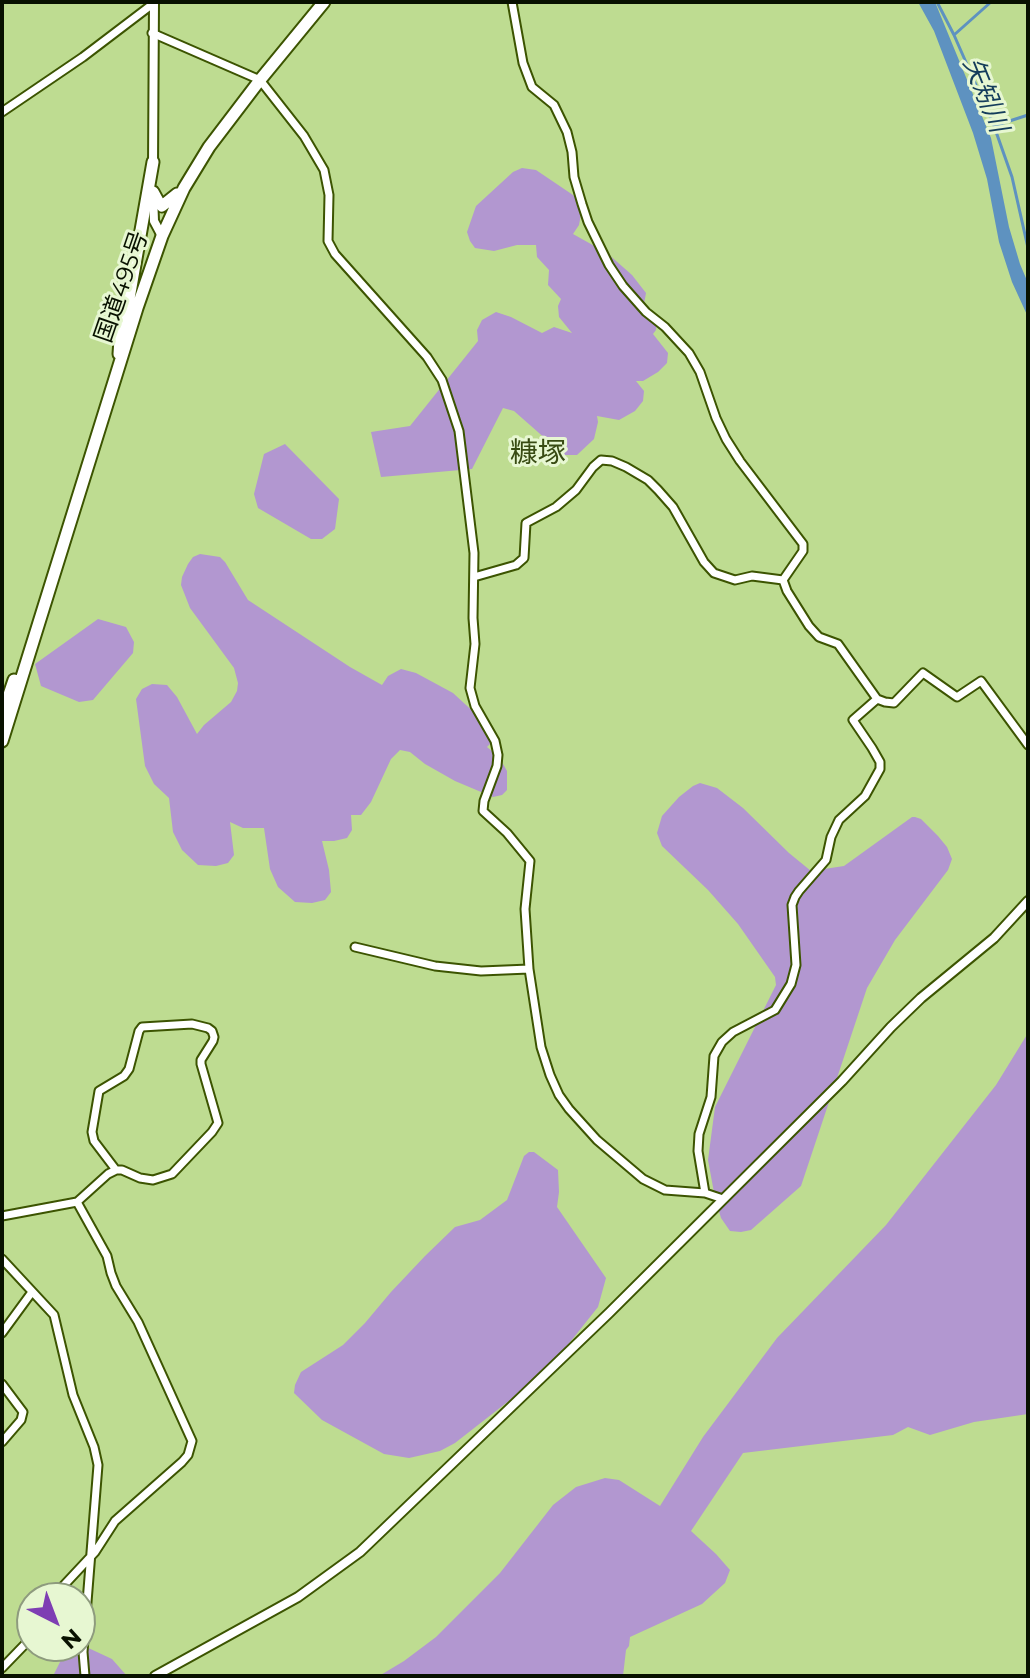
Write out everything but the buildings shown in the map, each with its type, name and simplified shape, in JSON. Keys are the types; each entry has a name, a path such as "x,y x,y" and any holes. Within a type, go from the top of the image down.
{"highway":[{"name":"国道495号","path":"2,741 162,236 184,188 209,147 324,2"},
{"path":"119,366 120,339 153,162"},
{"path":"153,192 162,206 184,188"},
{"name":"国道495号","path":"2,715 24,650 38,624"}],"street":[{"path":"512,2 523,63 532,87 554,105 567,132 582,204 609,265 646,312 689,353 700,372 726,439 803,544 803,551 783,580"},
{"path":"154,3 153,192 154,221 162,236"},
{"path":"2,112 83,57 154,3"},
{"path":"152,33 260,80 304,136 324,170 329,195 328,241 335,254 427,357 442,380 459,431 474,553 475,644 470,688 475,706 495,741 498,755 483,811 507,833 530,861 525,909 529,969 545,1061 559,1095 569,1109 597,1140 643,1179 665,1190 705,1193 723,1199"},
{"path":"474,577 516,565 524,558 526,523 556,507 576,490 601,460 612,461 648,480 673,507 704,562 714,573 735,580 752,576 783,580"},
{"path":"783,580 809,626 819,637 838,644 877,699 894,703 923,673 957,697 981,681 1028,745"},
{"path":"705,1193 698,1151 699,1134 711,1097 714,1056 722,1042 733,1032 775,1010 791,984 796,965 792,905 795,897 826,860 839,820 865,796 880,769 880,762 853,720 877,699"},
{"path":"155,1676 298,1597 360,1552 609,1313 842,1081 891,1027 994,938 1028,901"},
{"path":"355,947 435,966 481,971 529,969"},
{"path":"2,1216 77,1202 116,1170 153,1180 172,1174 218,1123 201,1064 214,1037 208,1028 192,1024 142,1027 129,1069 124,1076 99,1091 92,1132 94,1141 116,1170"},
{"path":"67,1582 90,1558 115,1521 182,1462 188,1455 192,1441 138,1322 116,1286 107,1256 77,1202"},
{"path":"2,1259 54,1315 73,1395 98,1465 83,1652 85,1676"},
{"path":"2,1333 32,1292"},
{"path":"2,1384 23,1412 21,1420 2,1442"},
{"path":"2,1668 16,1654"}],"shaded area":[{"path":"522,168 536,170 577,200 582,209 579,225 573,234 607,253 632,275 646,293 644,304 657,320 653,334 668,353 667,363 643,381 636,381 644,391 643,401 635,411 619,420 597,416 594,439 577,455 564,455 514,411 503,408 472,469 381,477 371,432 410,426 478,341 477,330 482,320 496,312 542,333 554,327 572,333 559,317 561,299 548,285 549,270 537,257 536,245 517,245 494,251 475,248 467,232 476,206 513,172"},
{"path":"285,444 339,499 335,529 322,539 311,539 258,508 254,494 264,454"},
{"path":"200,554 220,557 248,600 382,685 388,676 401,669 416,673 453,693 492,733 491,743 487,747 499,757 507,771 507,790 493,797 455,781 410,752 400,750 391,759 371,802 361,815 351,815 352,830 347,838 322,841 331,892 325,900 295,902 278,887 270,869 264,828 243,828 230,822 234,855 228,863 198,865 182,850 173,832 169,798 154,784 145,766 136,699 142,689 152,684 167,685 197,734 231,702 237,691 234,668 190,608 181,585 188,564"},
{"path":"98,619 126,627 134,642 133,653 93,700 79,702 41,686 35,664"},
{"path":"700,783 717,788 743,808 811,871 844,866 912,817 921,819 938,836 952,859 948,870 895,940 867,988 801,1186 751,1230 741,1232 730,1231 721,1218 715,1198 708,1160 715,1107 776,985 775,977 738,924 662,846 657,833 662,816 679,797"},
{"path":"1028,1033 1028,1414 974,1422 930,1435 908,1427 893,1435 743,1453 691,1531 730,1570 725,1583 702,1604 630,1637 623,1676 379,1676 436,1637 500,1573 553,1505 576,1487 605,1478 619,1480 660,1506 703,1437 777,1338 886,1225 996,1085"},
{"path":"534,1152 558,1170 557,1207 606,1278 598,1307 559,1356 510,1400 440,1451 409,1458 384,1454 322,1420 294,1393 301,1372 343,1345 455,1227 480,1220 507,1200 524,1156"},
{"path":"96,1652 112,1659 127,1676 53,1676 60,1662 96,1662"}],"water":[{"path":"918,2 935,2 991,138 1009,227 1028,283 1028,317 999,242 987,179 973,133 934,31"}],"waterway":[{"name":"矢矧川","path":"937,2 994,126 1012,177 1028,248"},
{"path":"954,35 991,2"},
{"name":"矢矧川","path":"994,126 1028,115"}],"district":[{"name":"糠塚","path":"538,454"}]}
